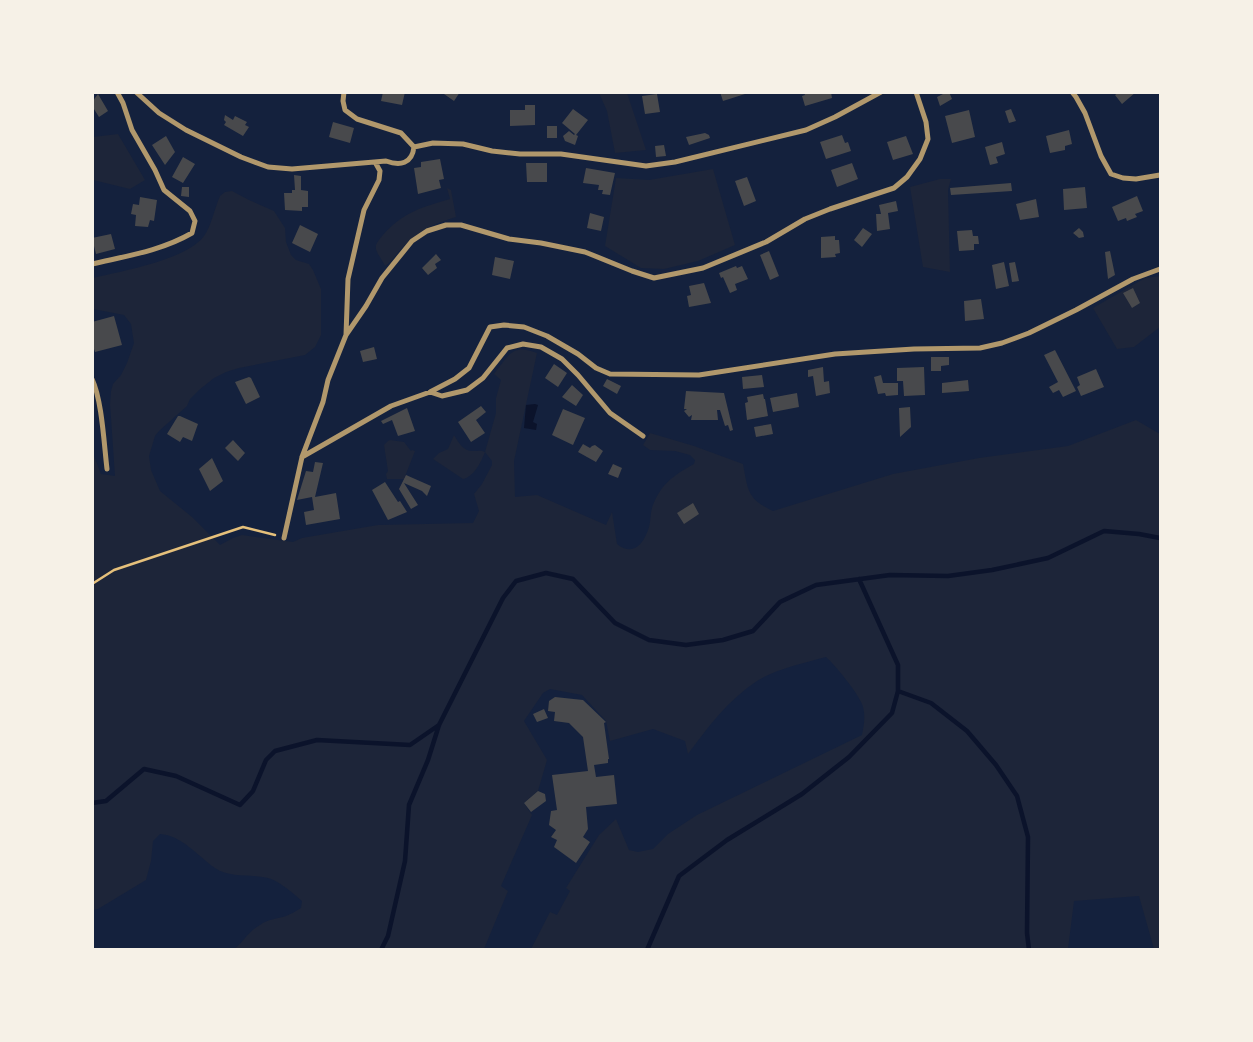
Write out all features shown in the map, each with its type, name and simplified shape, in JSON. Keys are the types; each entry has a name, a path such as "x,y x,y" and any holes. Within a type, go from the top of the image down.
{"street":[{"path":"92,264 158,248 180,240 192,233 195,221 190,210 164,190 156,170 132,130 118,92"},
{"path":"136,92 159,113 186,130 241,157 268,167 292,169 374,162 386,162 397,165 408,161 413,156 414,148 401,133 357,119 345,110 344,92"},
{"path":"414,148 433,142 463,144 492,151 520,154 561,154 646,166 676,162 806,130 835,118 881,92"},
{"path":"284,538 302,457 323,402 328,380 346,335 382,278 412,241 427,231 446,225 461,224 509,239 585,252 654,278 703,268 766,242 805,219 830,208 894,188 907,177 920,159 928,139 926,122 916,92"},
{"path":"1072,92 1085,113 1101,156 1112,174 1123,178 1136,179 1160,175"},
{"path":"346,335 348,279 364,210 379,180 380,171 374,162"},
{"path":"302,457 390,406 430,392 454,379 469,368 490,327 504,324 524,326 547,336 578,354 596,368 610,374 700,375 835,354 914,349 980,348 1002,343 1029,333 1133,279 1160,268"},
{"path":"430,392 442,396 467,390 483,378 507,348 523,344 541,347 562,359 610,413 644,436"},
{"path":"92,379 96,386 107,469"}],"path":[{"path":"92,584 114,570 243,527 284,538"}],"shaded area":[{"path":"599,93 627,93 646,150 615,153 607,111"},
{"path":"118,134 145,180 130,189 93,180 93,137"},
{"path":"713,169 735,245 698,261 664,269 641,268 605,246 616,178 649,180"},
{"path":"940,179 951,179 948,190 950,272 923,267 910,187"},
{"path":"447,188 451,190 456,217 433,225 420,233 408,242 385,266 376,249 379,240 390,227 405,216 450,199"},
{"path":"232,191 274,211 285,228 286,242 291,255 296,260 309,264 313,270 321,289 321,335 315,347 305,355 239,368 214,378 199,390 190,399 187,406 155,436 149,456 151,470 160,491 192,517 220,545 242,535 293,542 302,538 378,525 473,523 479,511 474,494 482,484 492,465 492,461 485,452 496,413 496,398 501,380 494,374 508,356 516,350 522,349 537,353 514,461 515,497 537,495 606,525 612,512 617,544 628,549 637,547 644,539 650,525 653,505 661,489 673,477 694,464 695,460 690,455 675,451 650,450 643,445 650,433 694,446 743,464 746,481 753,498 764,507 773,511 893,474 979,458 1068,446 1136,420 1160,434 1160,949 1154,949 1139,896 1074,901 1068,949 531,949 550,912 557,915 570,891 566,888 599,835 616,819 629,850 638,852 653,849 668,834 697,815 862,735 864,716 862,704 846,679 826,657 781,670 757,681 747,688 711,724 688,754 685,741 653,729 610,741 606,721 582,695 550,689 543,693 524,721 547,760 538,791 524,803 532,815 501,886 508,891 484,949 234,949 263,923 286,916 301,908 302,901 283,885 271,879 228,874 221,871 182,842 168,835 160,834 153,841 151,861 146,880 98,909 93,910 92,451 101,474 115,476 110,404 111,391 113,384 121,375 127,363 134,343 131,324 124,315 93,309 93,278 136,268 183,252 204,236 220,196 225,192"},
{"path":"1160,276 1160,327 1134,347 1117,349 1093,308 1145,278"},
{"path":"526,405 538,405 533,422 537,424 536,430 524,428"},
{"path":"454,435 467,450 485,452 474,472 463,479 433,459 439,453 448,449"},
{"path":"390,440 404,442 411,451 415,451 404,479 387,479 386,474 388,471 384,445"}],"building":[{"path":"383,92 405,92 402,105 381,101"},
{"path":"445,92 460,92 454,101 444,94"},
{"path":"720,92 744,92 745,94 723,101"},
{"path":"804,92 831,92 832,98 805,106 802,96 805,95"},
{"path":"949,92 952,99 940,106 937,97"},
{"path":"1119,92 1136,92 1122,104 1115,95"},
{"path":"98,94 108,111 99,117 92,106 92,102"},
{"path":"657,94 660,112 645,114 642,96"},
{"path":"525,105 535,105 535,125 510,126 510,110 525,110"},
{"path":"573,109 588,120 576,135 578,136 575,145 565,141 563,136 569,131 575,134 562,123"},
{"path":"1011,109 1016,121 1009,123 1005,111"},
{"path":"969,110 975,137 952,143 945,116"},
{"path":"225,115 233,120 235,116 247,122 245,125 249,127 243,136 224,125 226,122 224,120"},
{"path":"333,122 354,128 350,143 329,137"},
{"path":"547,126 557,126 557,138 547,138"},
{"path":"1069,130 1072,144 1065,146 1065,150 1050,153 1046,136"},
{"path":"705,133 710,138 689,145 686,137"},
{"path":"842,135 845,143 848,142 851,151 826,159 820,142"},
{"path":"166,136 175,152 165,165 152,145"},
{"path":"906,136 913,154 893,160 887,142"},
{"path":"1002,142 1005,154 996,157 998,163 990,165 985,147"},
{"path":"664,145 666,156 656,157 655,146"},
{"path":"183,157 195,164 183,183 172,177"},
{"path":"440,159 444,179 439,180 441,188 418,194 414,168 421,167 421,162"},
{"path":"526,163 547,163 547,182 527,182"},
{"path":"852,163 858,179 837,187 831,170"},
{"path":"586,168 615,173 610,195 602,194 603,190 598,190 599,185 583,183"},
{"path":"294,175 301,176 301,190 308,191 308,207 302,207 302,211 285,210 284,193 292,193 292,190 295,190"},
{"path":"747,177 756,201 744,206 735,181"},
{"path":"1011,183 1012,191 951,195 950,188"},
{"path":"182,187 189,187 189,197 181,196"},
{"path":"1085,187 1087,208 1064,210 1063,189"},
{"path":"1137,196 1143,211 1135,214 1137,217 1127,221 1126,218 1118,221 1112,207"},
{"path":"140,197 157,200 154,221 150,220 148,227 135,226 136,215 131,214 133,204 139,205"},
{"path":"1036,199 1039,217 1020,220 1016,204"},
{"path":"896,201 898,211 888,213 890,229 877,231 876,214 881,214 879,205"},
{"path":"590,213 604,217 601,231 587,228"},
{"path":"300,225 318,234 310,252 292,243"},
{"path":"863,228 872,234 862,247 854,240"},
{"path":"1079,228 1083,232 1084,237 1079,238 1073,233"},
{"path":"972,230 973,236 978,236 979,244 974,244 974,250 959,251 957,231"},
{"path":"111,234 115,249 96,254 92,238"},
{"path":"835,236 835,240 839,240 840,253 835,254 836,257 821,258 821,237"},
{"path":"769,251 779,276 770,280 760,255"},
{"path":"1110,251 1115,275 1108,279 1105,252"},
{"path":"436,254 441,260 435,264 437,268 428,275 422,268"},
{"path":"495,257 514,261 510,279 492,275"},
{"path":"1004,262 1009,286 996,289 992,265"},
{"path":"1015,262 1019,281 1012,282 1009,263"},
{"path":"736,266 737,268 742,266 748,279 735,284 737,290 730,293 723,277 721,278 719,273"},
{"path":"704,283 711,303 689,307 687,296 691,295 689,286"},
{"path":"1133,288 1140,303 1132,308 1123,293"},
{"path":"981,299 984,319 965,321 964,301"},
{"path":"114,316 122,345 95,352 92,343 92,322"},
{"path":"374,347 377,359 363,362 360,351"},
{"path":"1055,350 1076,391 1063,397 1059,390 1053,393 1049,387 1058,382 1044,355"},
{"path":"931,357 949,357 949,365 941,366 941,371 931,371"},
{"path":"554,364 567,373 558,387 545,378"},
{"path":"823,367 824,382 829,381 830,393 816,396 813,376 808,377 808,370"},
{"path":"924,367 925,395 904,396 903,381 897,381 897,368"},
{"path":"1096,369 1104,387 1081,396 1077,387 1080,385 1077,377"},
{"path":"762,375 764,387 743,389 742,377"},
{"path":"881,375 883,383 898,383 898,395 886,396 885,393 878,394 874,377"},
{"path":"249,377 260,397 246,404 235,382"},
{"path":"607,379 621,386 617,394 603,386"},
{"path":"968,380 969,391 942,393 942,383"},
{"path":"572,385 583,395 576,406 562,397"},
{"path":"686,391 724,393 733,430 730,431 728,425 725,426 720,410 717,410 718,420 691,420 692,415 689,417 684,411 687,409 684,409"},
{"path":"797,393 799,407 773,412 770,398"},
{"path":"763,394 768,416 747,420 745,403 748,402 747,397"},
{"path":"481,406 486,412 476,420 485,433 471,442 458,422"},
{"path":"910,407 911,427 900,437 899,408"},
{"path":"407,408 415,431 398,436 392,420 383,424 381,421"},
{"path":"563,409 585,418 573,445 552,435"},
{"path":"178,416 198,424 192,441 183,437 180,442 167,434"},
{"path":"771,424 773,434 756,437 754,427"},
{"path":"233,440 245,453 238,461 225,448"},
{"path":"583,444 590,448 595,445 603,451 596,462 578,452"},
{"path":"212,458 223,481 210,491 199,469"},
{"path":"315,462 323,463 315,497 336,493 340,519 306,525 304,512 314,510 312,497 297,500 306,471 313,472"},
{"path":"613,464 622,468 618,478 608,474"},
{"path":"406,475 431,486 427,496 422,491 404,483 418,505 411,509 399,489"},
{"path":"385,482 407,512 388,520 372,490"},
{"path":"693,503 699,514 684,524 677,513"},
{"path":"555,697 583,700 606,722 604,723 608,763 594,765 596,777 614,775 617,804 586,807 588,829 583,837 590,842 576,863 554,847 557,840 551,837 556,830 549,825 551,811 557,810 552,775 588,771 583,737 569,723 554,721 555,712 548,711 549,701"},
{"path":"544,709 548,718 537,722 533,714"},
{"path":"538,791 545,794 546,801 531,812 524,803"}],"waterway":[{"path":"381,950 388,936 405,861 409,805 428,760 439,725 503,598 516,581 546,573 573,579 615,623 649,640 686,645 723,640 753,631 780,602 816,585 890,575 948,576 992,570 1048,558 1104,531 1160,538"},
{"path":"647,950 679,876 727,840 802,794 849,757 892,713 898,691 898,665 859,579"},
{"path":"898,691 931,703 967,731 996,765 1017,796 1028,837 1027,933 1029,950"},
{"path":"92,803 106,801 144,769 176,776 240,805 253,791 266,760 275,751 317,740 410,745 439,725"}]}
